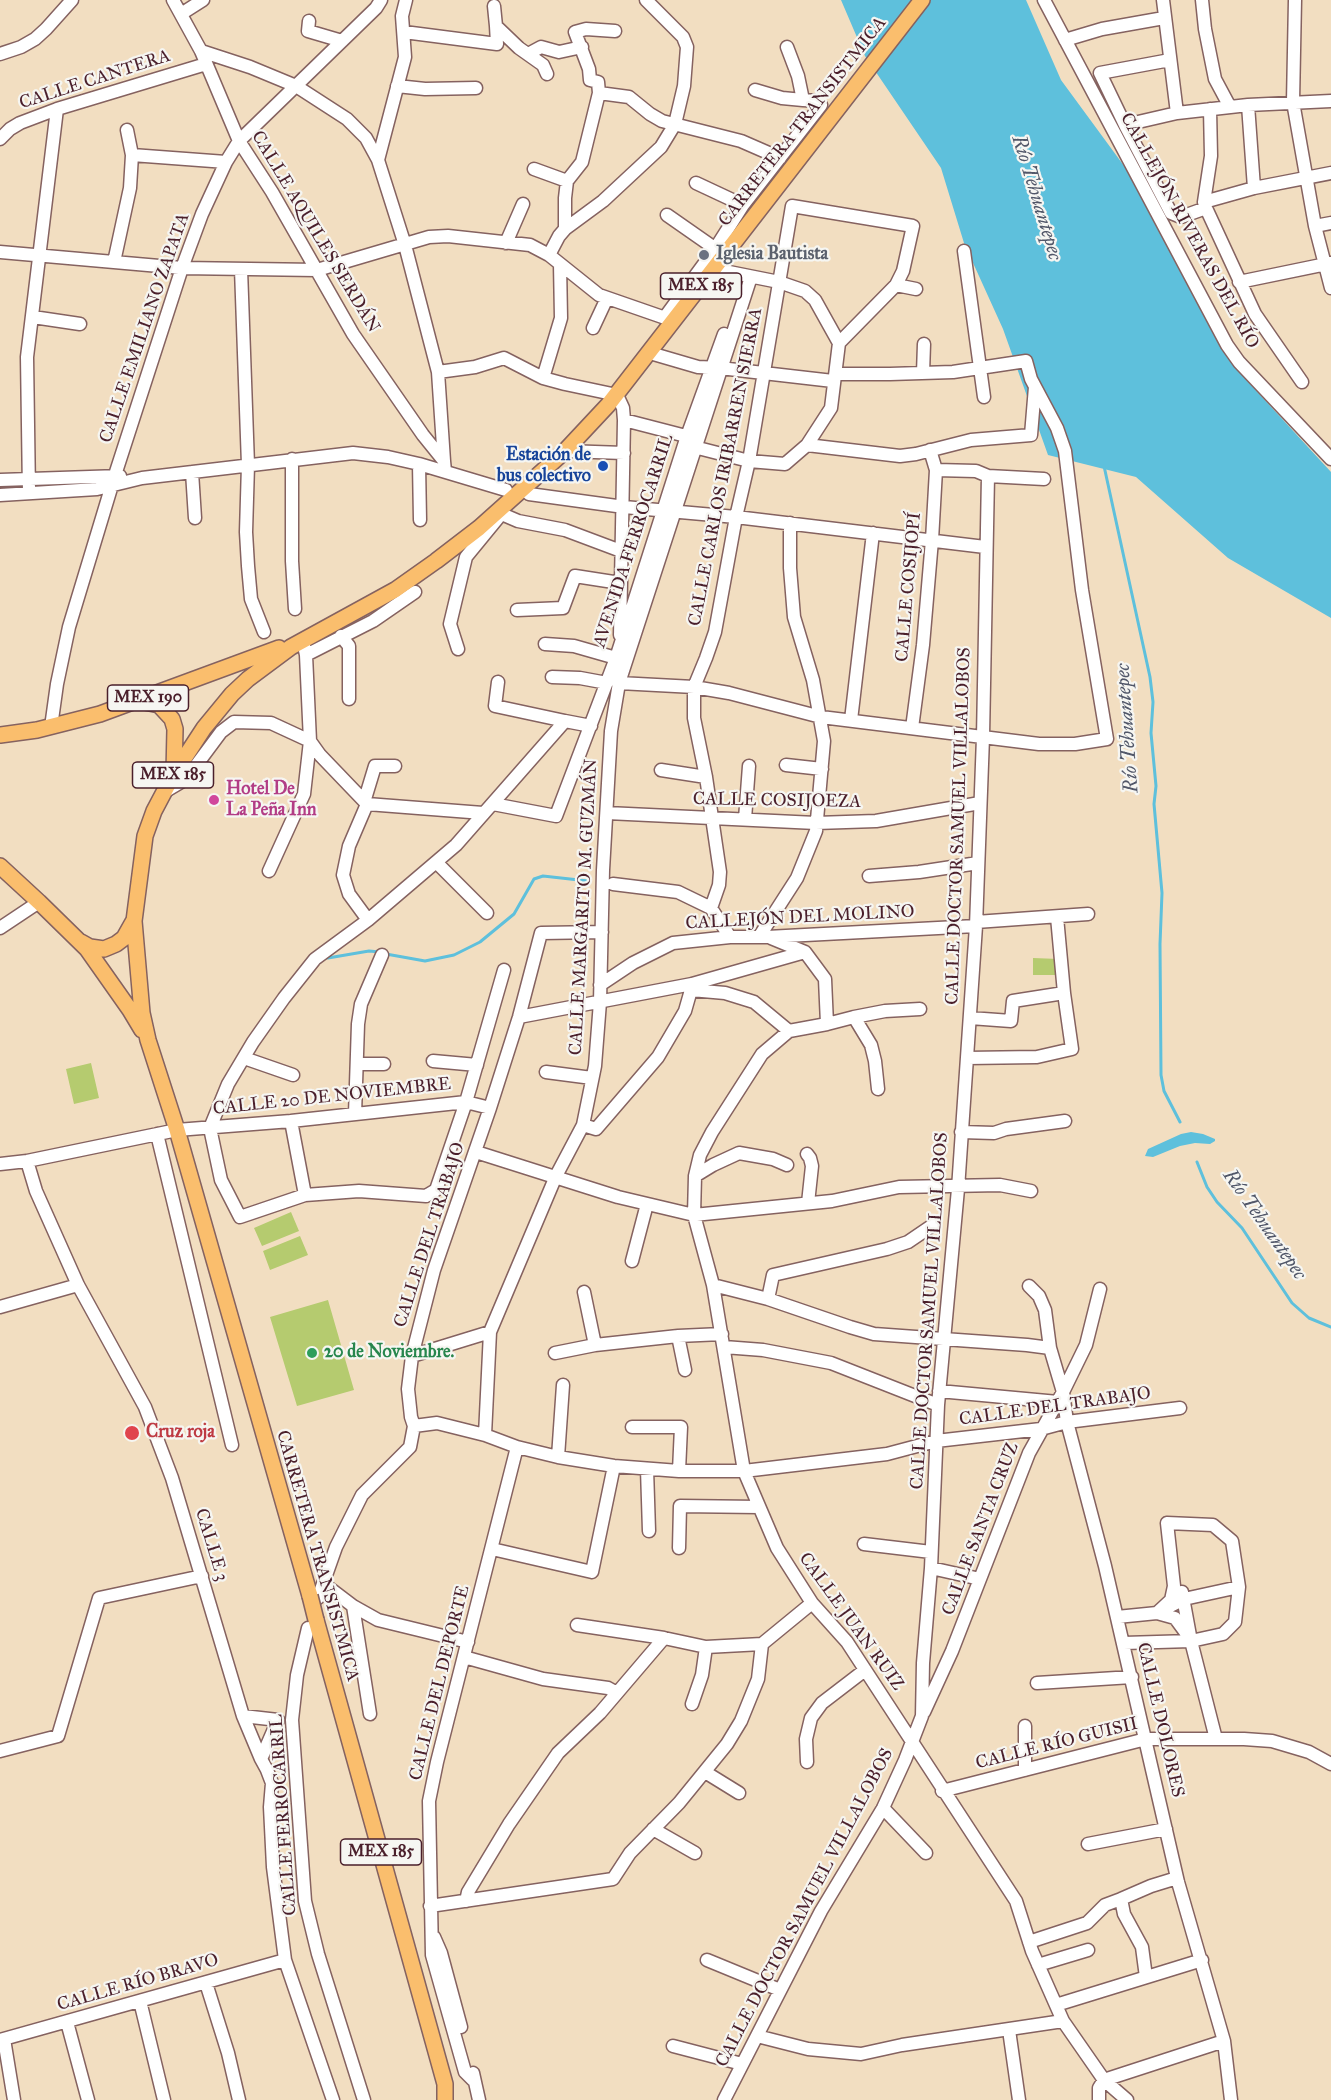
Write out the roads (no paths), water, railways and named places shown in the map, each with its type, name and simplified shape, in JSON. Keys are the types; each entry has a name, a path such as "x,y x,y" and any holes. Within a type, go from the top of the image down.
{"main road":[{"name":"CARRETERA TRANSISTMICA","path":"446,2100 445,2084 312,1624 314,1597 177,1130 148,1040 138,980 134,921 145,836 162,792 204,728 232,693 248,679 395,590 499,513 565,451 618,394 650,353 669,319 714,269 720,252 854,89 922,0"},
{"name":"CARRETERA TRANSISTMICA","path":"0,735 51,727 100,714 278,648 300,647"},
{"path":"139,701 159,705 172,719 175,729 174,773"},
{"name":"CARRETERA TRANSISTMICA","path":"0,866 87,949 148,1040"},
{"path":"78,941 90,947 104,949 124,939 134,921"},
{"name":"CARRETERA TRANSISTMICA","path":"445,2084 454,2100"}],"street":[{"path":"0,54 21,47 34,39 72,0"},
{"name":"CALLE AQUILES SERDÁN","path":"173,0 201,51 239,141 353,334 444,466"},
{"path":"181,14 203,0"},
{"name":"CALLE EMILIANO ZAPATA","path":"51,727 69,627 113,481 182,268 225,162 239,141 376,8 381,0"},
{"path":"378,160 405,57 402,16 406,0"},
{"path":"549,255 565,229 603,201 662,147 675,124 684,86 687,47 683,37 646,0"},
{"name":"CALLEJÓN RIVERAS DEL RÍO","path":"1044,0 1227,345 1239,362 1331,459"},
{"path":"1162,0 1177,113"},
{"path":"1202,0 1215,79 1230,107"},
{"path":"1295,0 1293,102 1308,176 1315,226 1327,264 1331,288"},
{"path":"404,32 497,45 494,6"},
{"path":"1065,40 1102,29 1164,18"},
{"path":"309,21 308,31 342,41"},
{"path":"496,26 519,48 543,65 547,74"},
{"path":"565,229 567,181 582,162 599,93 598,82 590,80 582,47 575,32 586,29 615,31"},
{"path":"528,54 541,47 559,52 582,47"},
{"path":"786,47 798,76 802,100"},
{"path":"201,51 250,67 296,86 358,129 378,160 405,245 438,372 444,466"},
{"path":"1170,60 1100,73 1172,213 1181,217 1205,205 1254,188 1331,173"},
{"name":"CALLE CANTERA","path":"0,139 20,123 57,109 206,64"},
{"path":"397,86 476,88"},
{"path":"0,252 182,268 317,270 429,237 448,236 530,245 549,255 591,291 669,319 720,252 743,205 821,105 819,101 782,98 755,90"},
{"path":"599,93 629,97 662,121 741,141 780,158"},
{"path":"1125,125 1177,113 1210,109 1331,101"},
{"path":"1248,105 1254,188"},
{"path":"29,493 27,357 57,109"},
{"path":"1210,109 1211,156 1205,205 1255,314 1302,382"},
{"path":"114,262 130,188 132,155 127,130"},
{"path":"132,155 225,162"},
{"path":"534,169 567,181"},
{"path":"696,183 743,205"},
{"path":"506,243 523,204"},
{"name":"CALLE CARLOS IRIBARREN SIERRA","path":"711,908 719,885 720,872 706,777 694,718 694,687 715,632 736,517 749,461 792,206 913,226 903,271 896,285"},
{"path":"668,215 720,252"},
{"path":"1315,226 1331,223"},
{"path":"964,251 984,397"},
{"path":"543,378 561,318 560,264"},
{"path":"1239,282 1327,264"},
{"path":"241,268 248,465 246,532 248,566 251,599 264,632"},
{"path":"624,420 682,435 698,448 749,461 785,464 807,445 831,408 839,343 815,300 805,291 778,282 714,269"},
{"path":"613,683 691,442 748,277"},
{"path":"839,343 896,285 916,289"},
{"path":"593,328 607,298"},
{"path":"33,317 80,324"},
{"path":"923,373 924,344"},
{"path":"552,677 694,687 729,693 821,717 1039,744 1075,744 1107,739 1082,590 1065,451 1057,428 1035,387 1026,361 980,368 835,378 698,367 650,353"},
{"path":"438,372 475,367 504,358 543,378 618,394 624,420 621,642"},
{"path":"807,445 900,456 971,440 1031,435 1035,387"},
{"name":"CALLE COSIJOPÍ","path":"912,728 923,645 932,540 936,470 930,450"},
{"path":"565,451 624,453"},
{"path":"0,495 353,453 444,466 506,490"},
{"path":"292,459 292,561 295,609"},
{"path":"419,464 420,520"},
{"path":"936,470 976,471 987,476 1044,479"},
{"path":"192,472 195,518"},
{"name":"CALLE DOCTOR SAMUEL VILLALOBOS","path":"724,2100 821,1911 883,1808 922,1716 938,1405 957,1202 952,1186 962,1132 976,924 983,736 987,476"},
{"path":"0,480 28,478 113,481"},
{"path":"529,494 624,507 736,517 985,547"},
{"name":"AVENIDA FERROCARRIL","path":"493,804 556,816 591,726 613,683 616,658 621,642 669,510"},
{"path":"458,649 450,624 466,557 499,513 528,523 566,530 621,551"},
{"path":"790,523 790,568 794,617 813,680 824,741 816,831 797,878 763,937 805,952 825,978 827,1024"},
{"path":"851,720 873,533"},
{"path":"517,610 563,608 575,576 620,583"},
{"path":"269,871 304,794 310,741 300,647 341,636 373,621 415,592"},
{"path":"341,636 350,646 349,699"},
{"path":"545,644 574,646 616,658"},
{"path":"498,682 495,706 591,726"},
{"name":"CALLE MARGARITO M. GUZMÁN","path":"485,1436 490,1332 556,1176 583,1125 592,1077 600,1002 603,870 613,683"},
{"path":"504,970 466,1102 436,1190 426,1196 359,1191 305,1195 240,1217 221,1180 210,1128 228,1084 244,1058 284,998 320,956 368,920 456,845 565,721"},
{"path":"162,792 186,778 221,732 234,722 271,723 310,741 320,755 366,804 483,813"},
{"path":"786,765 822,769"},
{"path":"368,920 349,894 343,875 349,846 366,804 365,799 375,766 395,766"},
{"path":"745,819 749,766"},
{"path":"661,770 706,777"},
{"name":"CALLE COSIJOEZA","path":"607,813 816,823 876,821 980,803"},
{"path":"436,862 487,913"},
{"path":"869,876 919,872 978,863"},
{"path":"612,884 678,892 711,908 730,937"},
{"path":"0,928 39,902"},
{"name":"CALLEJÓN DEL MOLINO","path":"600,985 633,963 673,944 730,937 976,924 1088,914"},
{"path":"967,1058 1037,1057 1072,1049 1057,917"},
{"name":"CALLE DEL TRABAJO","path":"602,932 542,933 519,1017 476,1152 434,1270 412,1356 408,1389 414,1426 437,1424 485,1436 517,1448 614,1466 679,1471 744,1471 887,1454 936,1440 1041,1429 1067,1422 1180,1408"},
{"path":"519,1017 692,987 805,952"},
{"path":"355,1114 358,1024 361,1004 382,955"},
{"path":"692,987 725,993 754,1002 789,1030 885,1011 920,1010"},
{"path":"583,1125 596,1130 658,1057 685,1011 692,987"},
{"path":"970,1018 1011,1021 1013,1001 1064,993"},
{"path":"854,1017 871,1045 878,1089"},
{"name":"CALLE JUAN RUIZ","path":"789,1030 762,1054 704,1147 695,1176 694,1215 713,1284 744,1471 777,1548 812,1602 847,1642 912,1740 942,1791 1016,1901 1038,1965 1063,2021 1104,2080 1127,2100"},
{"path":"244,1058 293,1075"},
{"path":"433,1061 477,1065"},
{"path":"358,1064 384,1064"},
{"path":"546,1072 592,1077"},
{"name":"CALLE 20 DE NOVIEMBRE","path":"0,1164 27,1161 177,1130 291,1121 466,1102 490,1108"},
{"path":"291,1121 305,1195"},
{"path":"962,1132 994,1133 1065,1121"},
{"path":"157,1134 232,1445"},
{"path":"476,1152 618,1197 694,1215 832,1201 899,1187 1000,1185 1031,1191"},
{"path":"695,1176 740,1153 773,1159 787,1165"},
{"path":"807,1154 812,1166 808,1203"},
{"name":"CALLE 3","path":"27,1161 36,1191 78,1285 146,1407 172,1479 243,1716 272,1783 270,1807 273,1867 285,1960 333,2100"},
{"path":"632,1261 647,1204"},
{"path":"768,1299 773,1275 887,1249 908,1242 933,1225"},
{"path":"713,1284 768,1299 850,1328 874,1334 1050,1348"},
{"path":"0,1307 78,1285"},
{"name":"CALLE DOLORES","path":"1029,1286 1039,1296 1045,1310 1060,1397 1124,1643 1177,1878 1224,2041 1232,2100"},
{"name":"CALLE SANTA CRUZ","path":"922,1716 952,1651 1029,1453 1086,1345 1100,1289"},
{"path":"584,1292 595,1345"},
{"path":"412,1356 490,1332"},
{"path":"678,1336 686,1370"},
{"path":"555,1353 595,1345 678,1336 723,1340 831,1364 938,1405"},
{"path":"558,1457 563,1385"},
{"path":"939,1391 1060,1397"},
{"path":"314,1597 324,1584 336,1547 362,1495 410,1447 414,1426"},
{"path":"632,1427 681,1427 679,1471"},
{"name":"CALLE DEL DEPORTE","path":"479,2100 473,2080 465,2072 432,1955 429,1801 517,1448"},
{"path":"492,1549 592,1572 614,1466"},
{"path":"647,1469 649,1531"},
{"path":"680,1548 680,1506 759,1507"},
{"path":"1124,1643 1191,1641 1223,1634 1235,1622 1239,1587 1232,1541 1213,1525 1167,1523 1174,1586 1171,1600 1157,1612"},
{"path":"864,1544 931,1552"},
{"path":"1173,1564 1184,1599 1191,1641 1216,1739"},
{"path":"931,1568 980,1579"},
{"path":"0,1752 58,1736 99,1598 202,1575"},
{"path":"324,1584 353,1606 378,1620 468,1642"},
{"path":"1117,1617 1157,1612 1184,1599 1239,1587"},
{"path":"577,1625 664,1638 706,1647 762,1644 812,1602"},
{"path":"353,1606 370,1714"},
{"path":"1157,1612 1175,1618 1191,1641"},
{"name":"CALLE FERROCARRIL","path":"312,1624 297,1675 291,1720 304,1901 318,1954 364,2100"},
{"path":"466,1901 468,1892 509,1824 558,1754 618,1693 664,1638"},
{"path":"430,1906 612,1879 630,1853 705,1772 727,1744 741,1721 758,1679 762,1644"},
{"path":"692,1704 702,1675 706,1647"},
{"path":"464,1657 543,1679 608,1688 618,1693"},
{"path":"807,1762 806,1739 811,1719 822,1703 865,1670"},
{"path":"1037,1683 1132,1677"},
{"path":"243,1716 291,1720"},
{"path":"261,1759 278,1720"},
{"path":"1024,1726 1025,1770"},
{"name":"CALLE RÍO GUISII","path":"942,1791 1146,1739 1244,1738 1272,1741 1309,1752 1331,1764"},
{"path":"705,1772 739,1793"},
{"path":"883,1808 926,1853"},
{"path":"653,1829 695,1853"},
{"path":"1088,1844 1166,1829"},
{"path":"1029,1942 1087,1923 1105,1905 1177,1878"},
{"path":"1121,1899 1124,1914 1142,1947 1146,1977"},
{"path":"1038,1965 1088,1950"},
{"name":"CALLE RÍO BRAVO","path":"2,2040 285,1960"},
{"path":"707,1960 780,1990"},
{"path":"1056,2005 1202,1960"},
{"path":"206,1983 228,2053 239,2100"},
{"path":"140,2001 164,2100"},
{"path":"757,2036 808,2049 861,2054 1063,2021"},
{"path":"67,2022 88,2100"},
{"path":"1009,2030 1019,2100"},
{"path":"2,2040 14,2100"},
{"path":"1099,2100 1099,2088 1104,2080 1224,2041"},
{"path":"673,2046 742,2064"}],"water":[{"path":"841,0 1026,0 1061,80 1163,219 1239,372 1331,472 1331,618 1228,558 1136,477 1048,455 1003,329 964,243 941,168 865,56"},
{"path":"1191,1132 1203,1134 1215,1141 1210,1144 1195,1143 1180,1146 1153,1157 1145,1156 1148,1149 1181,1134"}],"waterway":[{"name":"Río Tehuantepec","path":"1104,466 1150,677 1153,702 1151,733 1156,786 1154,804 1162,893 1161,1075 1164,1091 1180,1122"},
{"path":"386,954 425,961 454,955 480,942 514,914 534,879 543,876 588,881"},
{"path":"328,958 369,951 380,952"},
{"name":"Río Tehuantepec","path":"1197,1162 1207,1187 1217,1202 1242,1228 1292,1303 1309,1318 1331,1327"}],"place":[{"name":"Iglesia Bautista","path":"704,255"},
{"name":"Estación de bus colectivo","path":"603,466"},
{"name":"Hotel De La Peña Inn","path":"214,800"},
{"name":"20 de Noviembre.","path":"312,1353"},
{"name":"Cruz roja","path":"132,1433"}]}
